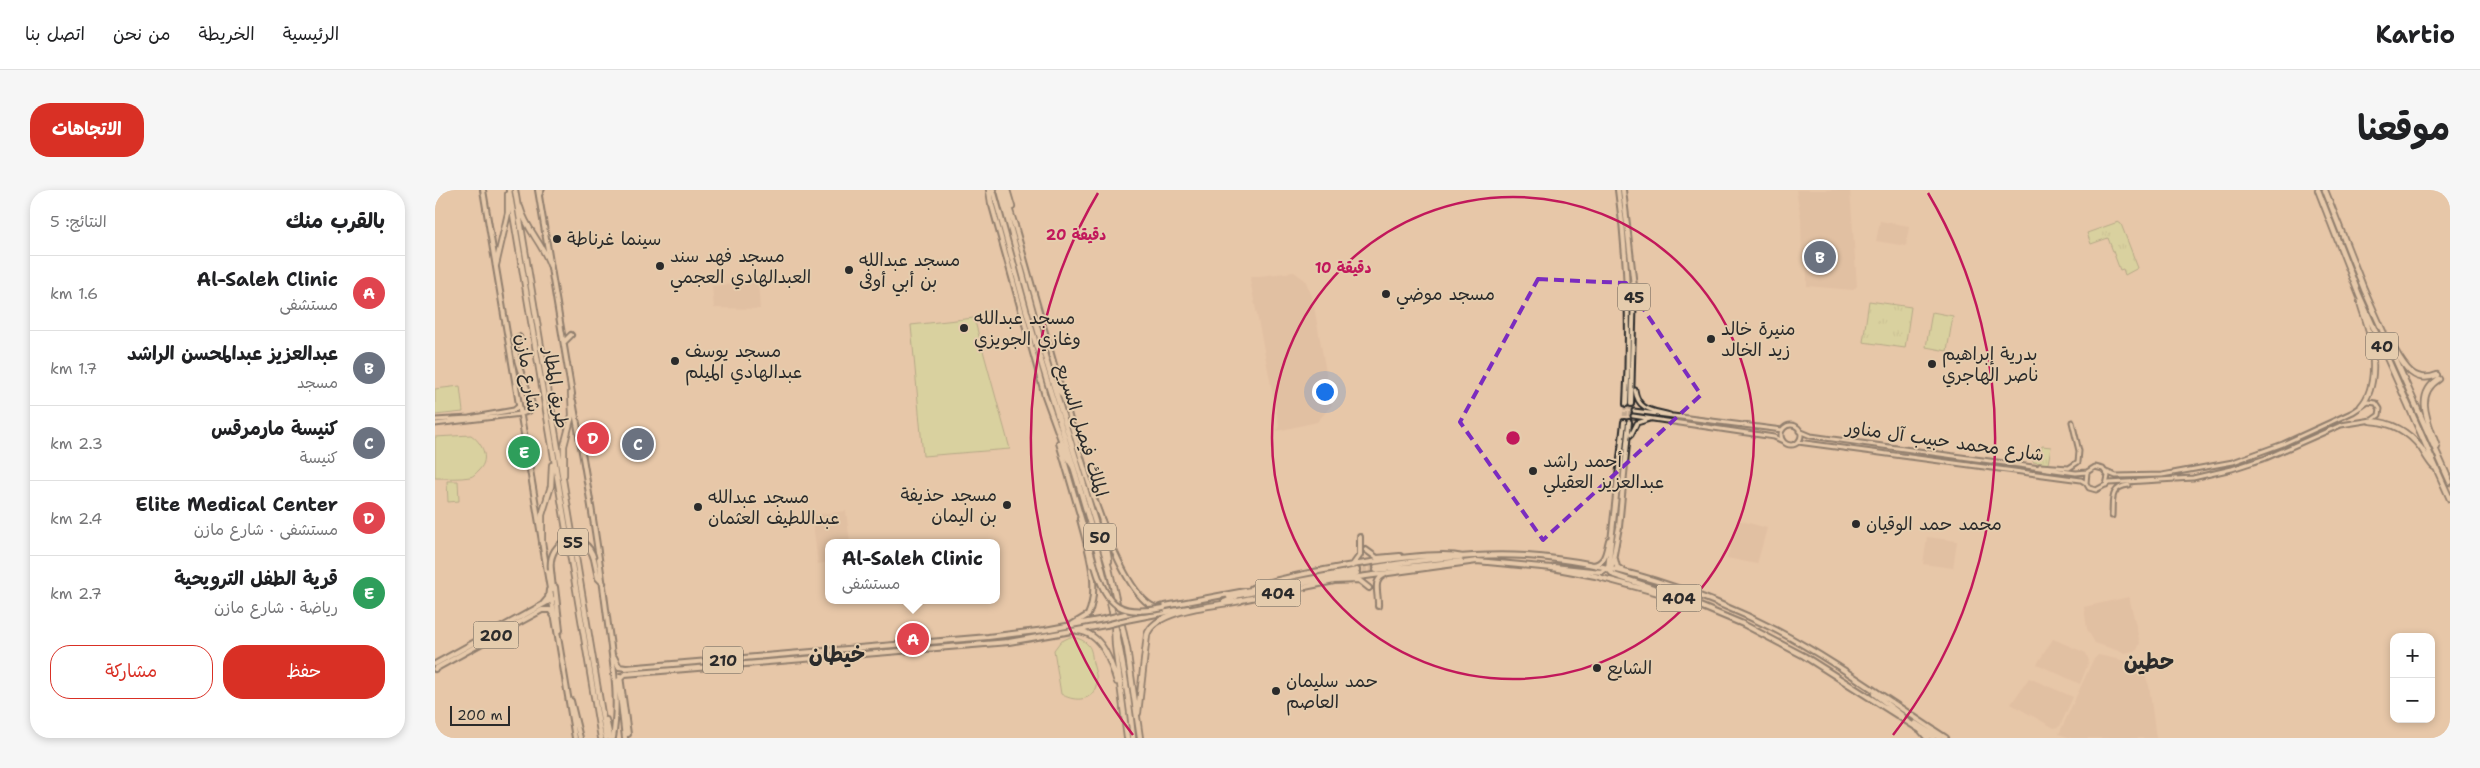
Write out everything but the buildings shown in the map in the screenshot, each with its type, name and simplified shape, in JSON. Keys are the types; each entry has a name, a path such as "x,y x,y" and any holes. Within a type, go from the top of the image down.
{"highway":[{"path":"496,265 508,213 509,190"},
{"name":"طريق المطار","path":"509,190 533,311"},
{"path":"515,190 527,224 547,256 550,265"},
{"name":"طريق المطار","path":"515,190 533,311 596,681 600,688 610,738"},
{"path":"988,190 991,203"},
{"name":"الملك فيصل السريع","path":"993,190 1039,353 1091,520 1115,619 1127,680 1133,738"},
{"path":"1003,190 1015,226"},
{"name":"الملك فيصل السريع","path":"1003,190 1046,360 1109,568 1127,648 1139,738"},
{"name":"40","path":"2318,190 2359,296 2450,499"},
{"name":"40","path":"2325,190 2381,327 2450,482"},
{"path":"2359,296 2369,331 2372,356 2371,390 2361,406"},
{"path":"2381,327 2411,374 2420,379 2438,377 2429,387 2424,404 2443,467"},
{"name":"طريق المطار","path":"539,346 552,448 600,738"},
{"path":"1046,360 1065,400"},
{"path":"565,491 564,450 572,415 571,393"},
{"path":"2370,421 2389,425 2406,433 2437,469"},
{"path":"542,544 543,511 552,477 552,448"},
{"path":"1102,521 1109,552 1109,568"},
{"path":"1137,717 1147,635 1152,625 1160,618 1170,615 1240,601"},
{"path":"1115,619 1113,634 1127,738"},
{"path":"1078,631 1091,634 1101,644 1113,668 1123,700"}],"main road":[{"name":"شارع مازن","path":"483,190 575,738"},
{"path":"538,190 621,704"},
{"path":"539,197 542,190"},
{"name":"45","path":"1618,190 1623,235 1628,332 1626,404"},
{"name":"45","path":"1623,190 1634,286 1631,404"},
{"name":"الملك فيصل السريع","path":"991,203 1055,424 1073,467"},
{"name":"الملك فيصل السريع","path":"1015,226 1102,521 1124,573 1150,605 1157,608"},
{"path":"561,325 568,330"},
{"path":"564,342 571,335"},
{"path":"435,424 521,414 530,410 532,405 518,360 516,342 519,337"},
{"path":"1635,390 1637,401 1643,408 1675,417"},
{"path":"2371,401 2379,406 2378,416 2370,421 2345,424 2266,458 2232,469 2193,478 2106,485 2096,490 2089,488 2086,483 2087,472 2096,467 2116,476 2162,475 2233,462 2283,444 2371,401"},
{"path":"488,417 515,410 520,406"},
{"path":"1633,414 1675,417 1783,430 1792,426 1799,431 1797,442 1791,444 1775,437 1653,419 1633,414"},
{"path":"1631,435 1637,423 1653,419"},
{"path":"435,420 448,421"},
{"path":"1608,569 1624,422"},
{"path":"1629,422 1615,554 1616,562 1620,569 1646,578"},
{"path":"2023,466 2069,468 2076,465 2079,459 2079,451 2072,422"},
{"path":"1055,424 1091,563 1092,590 1088,615 1071,625"},
{"path":"1783,430 1783,441"},
{"name":"شارع محمد حبيب آل مناور","path":"1799,431 1811,436 2076,473 2087,472"},
{"name":"شارع محمد حبيب آل مناور","path":"1797,442 2081,480 2086,483"},
{"path":"2106,472 2108,478 2106,485"},
{"path":"2112,516 2111,499 2114,491 2122,486 2137,483"},
{"name":"404","path":"1078,510 1103,591 1117,606 1139,612 1248,592"},
{"path":"1588,565 1597,565 1604,559 1613,521"},
{"path":"1351,566 1360,557 1360,536"},
{"path":"552,600 552,553 568,540 583,543 589,548 594,559 598,578 603,584"},
{"path":"1366,550 1377,558 1398,556 1407,558"},
{"path":"1545,568 1566,566 1599,572 1608,569 1615,554"},
{"path":"1224,602 1270,582 1351,566 1407,558 1447,555 1464,558"},
{"name":"404","path":"1933,738 1799,652 1743,624 1688,601 1614,581 1545,568 1477,561 1376,568 1464,558 1527,556 1588,565 1646,578 1697,595 1752,618 1801,645 1945,738"},
{"name":"404","path":"1106,625 1224,602 1240,601 1331,581 1477,561"},
{"path":"1608,569 1613,574 1674,594 1688,601"},
{"path":"1378,606 1377,581 1382,576 1393,571"},
{"path":"1248,592 1357,572"},
{"path":"551,576 557,596 563,659"},
{"path":"1331,581 1359,580 1369,588"},
{"path":"539,607 548,598 549,583"},
{"name":"404","path":"1102,619 1248,592"},
{"name":"200","path":"435,669 552,600"},
{"name":"200","path":"529,614 545,609 550,610 555,616"},
{"path":"1100,626 1097,623 1102,619"},
{"name":"210","path":"611,648 619,667 636,667 1014,634 1102,619"},
{"name":"210","path":"621,676 637,672 1032,639 1106,625"},
{"path":"1014,634 1016,638 1032,639"},
{"name":"200","path":"435,664 485,639"},
{"path":"898,645 899,650"},
{"path":"848,649 848,655"},
{"path":"842,650 842,655"},
{"path":"786,654 786,660"},
{"path":"780,655 781,660"},
{"path":"705,662 705,667"},
{"path":"636,667 634,670 637,672"},
{"path":"610,738 616,715 614,670"},
{"path":"621,676 618,684 626,738"},
{"path":"621,676 626,738"},
{"path":"1871,689 1878,698 1939,738"},
{"path":"568,694 580,738"},
{"path":"1920,730 1927,738"},
{"path":"1935,731 1949,738"}],"highlighted area":[{"path":"1538,279 1626,283 1701,395 1543,540 1460,422"}],"shaded area":[{"path":"1796,190 1850,190 1857,286 1853,290 1807,286 1807,270 1802,257 1801,218"},
{"path":"1880,221 1909,226 1906,246 1876,241"},
{"path":"1294,272 1305,280 1312,296 1332,405 1317,422 1277,431 1279,425 1250,280 1251,277"},
{"path":"758,282 760,309 714,308 712,286"},
{"path":"846,511 850,539 825,539 825,563 818,564 812,515"},
{"path":"1738,520 1767,528 1757,564 1727,558"},
{"path":"1927,537 1957,541 1953,568 1923,564"},
{"path":"2129,597 2140,643 2137,650 2125,653 2095,643 2087,629 2084,607"},
{"path":"2053,639 2086,653 2089,661 2080,684 2037,664"},
{"path":"2098,655 2135,663 2144,672 2149,686 2156,738 2071,738 2059,734 2093,660"},
{"path":"2029,678 2073,697 2060,726 2054,728 2011,704"}],"green space":[{"path":"2118,222 2121,224 2138,268 2125,275 2123,269 2120,270 2108,238 2091,244 2087,233"},
{"path":"1869,301 1911,307 1905,348 1863,342"},
{"path":"1932,312 1953,316 1947,351 1926,347"},
{"path":"974,318 1010,449 923,456 911,325"},
{"path":"460,386 463,412 435,415 435,389"},
{"path":"471,435 481,446 484,455 483,465 479,470 470,477 435,478 435,437"},
{"path":"2042,446 2051,447 2048,464 2033,462 2034,453 2040,454"},
{"path":"447,481 458,481 459,501 448,502"},
{"path":"1070,637 1082,640 1091,651 1097,683 1094,692 1086,698 1076,699 1061,694 1054,650 1060,642"}],"tunnel":[{"path":"1624,422 1626,404"},
{"path":"1629,422 1631,404"},
{"path":"1357,570 1374,567"},
{"path":"1357,573 1376,570"}],"place":[{"name":"سينما غرناطة","path":"557,239"},
{"name":"عبدالعزيز عبدالمحسن الراشد","path":"1820,257"},
{"name":"مسجد فهد سند العبدالهادي العجمي","path":"660,266"},
{"name":"مسجد عبدالله بن أبي أوفى","path":"849,270"},
{"name":"مسجد موضي","path":"1386,294"},
{"name":"مسجد عبدالله وغازي الجويزي","path":"964,328"},
{"name":"منيرة خالد زيد الخالد","path":"1711,339"},
{"name":"مسجد يوسف عبدالهادي الميلم","path":"675,361"},
{"name":"بدرية إبراهيم ناصر الهاجري","path":"1932,364"},
{"name":"Elite Medical Center","path":"593,438"},
{"name":"كنيسة مارمرقس","path":"638,444"},
{"name":"قرية الطفل الترويحية","path":"524,452"},
{"name":"أحمد راشد عبدالعزيز العقيلي","path":"1533,471"},
{"name":"مسجد حذيفة بن اليمان","path":"1007,505"},
{"name":"مسجد عبدالله عبداللطيف العثمان","path":"698,507"},
{"name":"محمد حمد الوقيان","path":"1856,524"},
{"name":"Al-Saleh Clinic","path":"913,639"},
{"name":"الشايع","path":"1597,668"},
{"name":"حمد سليمان العاصم","path":"1276,691"}],"district":[{"name":"خيطان","path":"837,654"},
{"name":"حطين","path":"2149,661"}]}
